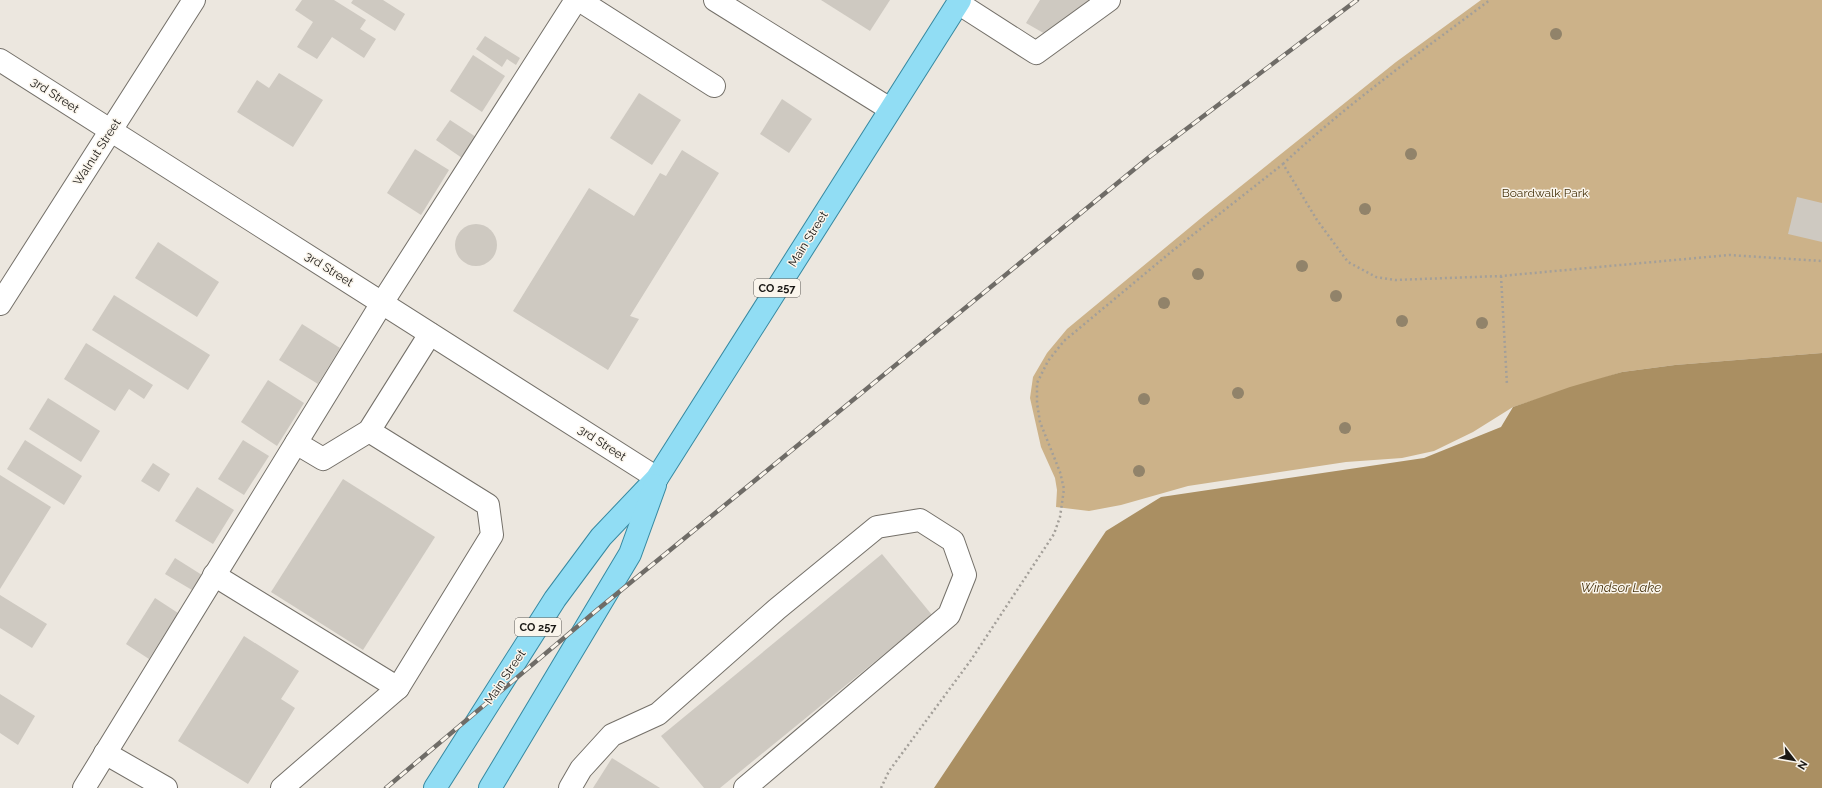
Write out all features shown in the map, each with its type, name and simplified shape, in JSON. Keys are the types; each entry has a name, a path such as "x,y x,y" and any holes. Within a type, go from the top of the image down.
{"main road":[{"name":"Main Street","path":"435,788 555,599 601,537 657,478 959,2"},
{"name":"Main Street","path":"490,788 630,554 657,478"}],"street":[{"name":"Walnut Street","path":"0,304 194,0"},
{"path":"84,788 382,303 576,0"},
{"path":"579,0 714,86"},
{"path":"714,0 890,109"},
{"path":"959,2 1036,53 1109,0"},
{"name":"3rd Street","path":"0,60 657,478"},
{"path":"296,443 323,459 369,431 430,334"},
{"path":"282,788 398,688 492,535 488,505 369,431"},
{"path":"570,788 581,769 612,735 658,714 777,609 878,527 920,520 952,541 965,575 949,615 745,788"},
{"path":"214,575 398,688"},
{"path":"105,753 166,788"}],"path":[{"path":"880,788 889,771 972,660 1054,534 1060,517 1064,489 1060,472 1040,422 1037,403 1037,383 1048,361 1064,341 1171,252 1283,164 1308,140 1374,87 1490,0"},
{"path":"1283,164 1317,220 1337,249 1348,262 1360,270 1376,277 1395,280 1501,276 1729,255 1822,261"},
{"path":"1501,276 1507,385"}],"green space":[{"name":"Boardwalk Park","path":"1481,0 1822,0 1822,353 1675,365 1622,372 1513,407 1473,432 1434,451 1402,458 1346,462 1188,486 1121,505 1089,511 1056,507 1057,490 1055,478 1041,447 1030,398 1033,377 1047,353 1067,329 1206,214 1396,62"}],"water":[{"name":"Windsor Lake","path":"1822,353 1822,788 934,788 1106,531 1161,497 1424,458 1501,427 1513,407 1570,387 1622,372 1675,365"}],"building":[{"path":"302,0 334,0 366,20 360,29 376,39 364,58 332,37 317,59 297,47 313,22 295,10"},
{"path":"353,0 383,0 405,14 395,31 351,3"},
{"path":"821,0 890,0 870,31"},
{"path":"1040,0 1090,0 1047,35 1026,23"},
{"path":"485,36 520,58 516,65 507,59 502,67 476,49"},
{"path":"473,55 505,76 482,112 450,91"},
{"path":"279,73 323,100 293,147 237,112 257,80 269,88"},
{"path":"639,93 681,120 652,165 610,138"},
{"path":"782,99 812,119 789,153 760,134"},
{"path":"450,120 476,137 462,158 436,140"},
{"path":"415,149 449,170 421,215 387,193"},
{"path":"682,150 719,173 630,316 639,319 608,370 513,311 589,188 634,216 660,173 666,176"},
{"path":"1797,197 1822,203 1822,242 1788,234"},
{"path":"472,224 480,224 491,230 497,241 497,249 491,260 480,266 472,266 461,260 455,249 455,241 461,230"},
{"path":"158,242 219,282 197,317 135,278"},
{"path":"114,295 210,355 188,390 92,330"},
{"path":"302,324 340,348 318,384 279,360"},
{"path":"86,343 153,385 144,399 129,389 115,411 64,379"},
{"path":"268,380 304,403 277,446 241,422"},
{"path":"48,398 100,431 81,462 29,429"},
{"path":"25,440 82,476 64,505 7,469"},
{"path":"243,440 269,456 244,495 218,479"},
{"path":"153,463 170,474 159,492 141,481"},
{"path":"0,475 51,507 0,589"},
{"path":"343,479 435,537 363,650 271,592"},
{"path":"197,487 234,510 213,544 175,521"},
{"path":"882,554 932,615 720,788 704,788 661,736"},
{"path":"175,558 202,575 192,590 165,574"},
{"path":"0,595 47,624 32,648 0,628"},
{"path":"155,598 178,613 149,659 126,644"},
{"path":"244,636 299,671 281,699 295,708 248,784 178,741"},
{"path":"0,694 35,716 18,745 0,733"},
{"path":"612,758 660,788 593,788"}],"railway":[{"path":"386,788 597,610 1148,158 1357,0"}]}
